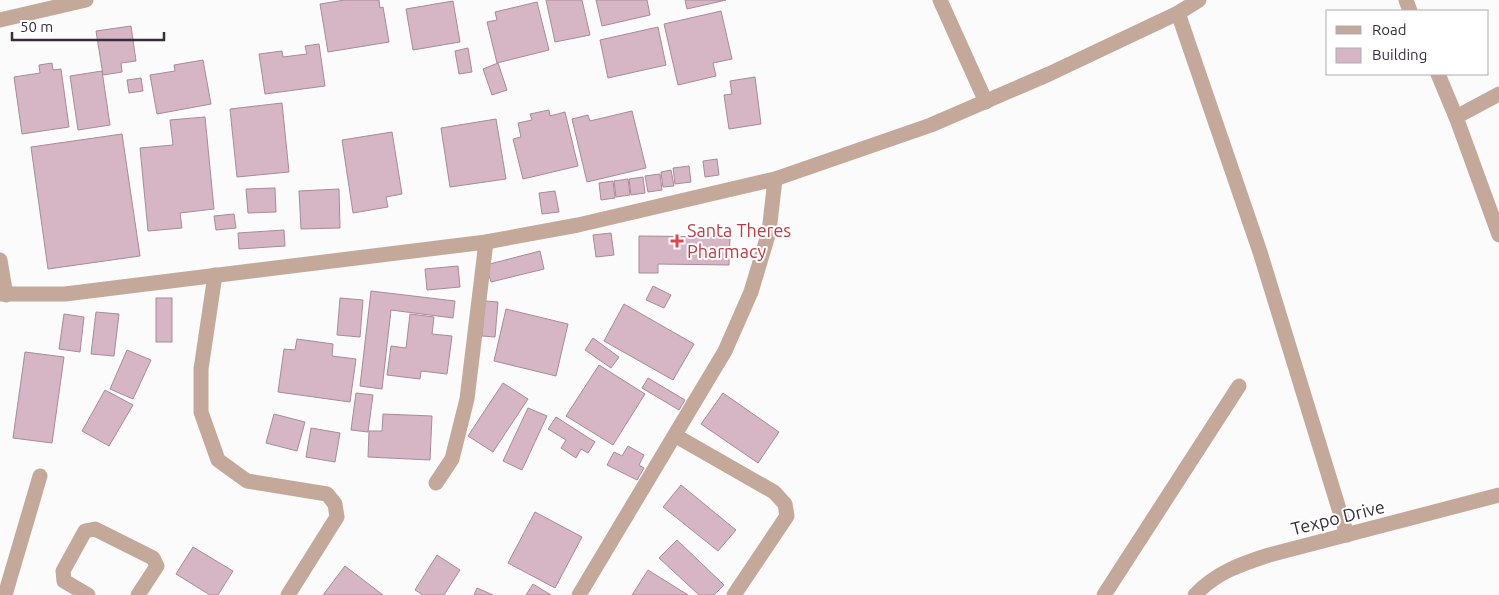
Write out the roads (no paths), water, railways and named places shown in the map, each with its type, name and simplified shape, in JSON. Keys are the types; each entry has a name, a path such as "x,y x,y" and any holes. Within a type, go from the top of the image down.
{"street":[{"path":"0,20 86,0"},
{"path":"940,0 986,102"},
{"path":"0,260 3,294 65,294 486,242 578,224 775,179 931,125 986,102 1178,13 1199,0"},
{"path":"1178,13 1260,252 1347,535"},
{"path":"1438,75 1456,117 1499,235"},
{"path":"1456,117 1499,94"},
{"path":"579,595 676,436 725,351 751,292 769,232 775,179"},
{"path":"436,484 452,459 467,399 486,242"},
{"path":"215,275 200,369 201,412 218,460 247,481 327,494 335,504 337,517 288,595"},
{"path":"1104,595 1239,386"},
{"path":"676,436 774,492 785,504 787,516 734,595"},
{"path":"5,595 40,476"},
{"name":"Texpo Drive","path":"1194,595 1202,587 1234,566 1499,495"},
{"path":"88,595 64,581 63,571 85,531 96,529 153,558 157,566 138,595"}],"place":[{"name":"Santa Theres Pharmacy","path":"677,241"}]}
